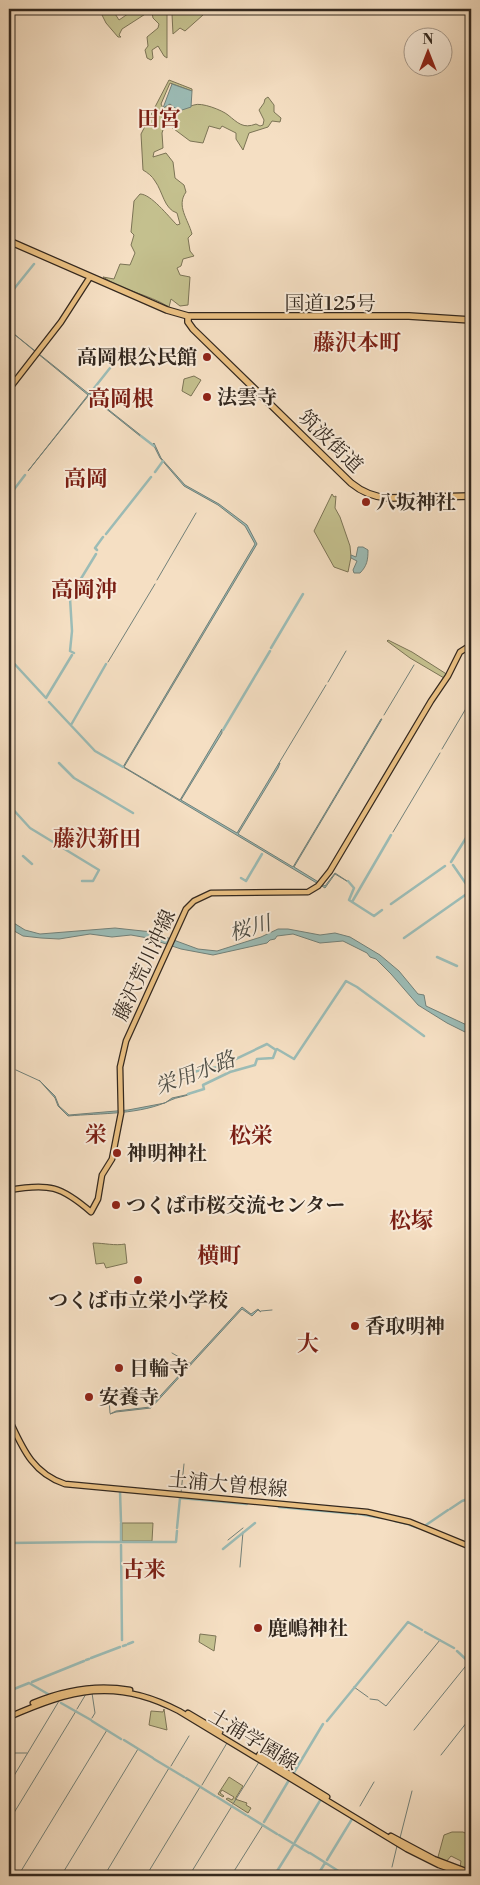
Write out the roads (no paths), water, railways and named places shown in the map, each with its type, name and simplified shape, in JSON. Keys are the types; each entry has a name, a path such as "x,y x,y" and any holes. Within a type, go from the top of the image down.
{"highway":[{"path":"12,242 166,314 188,318"},
{"name":"国道125号","path":"188,318 425,319 471,321"},
{"name":"筑波街道","path":"188,318 193,329 345,478 359,489 377,497 388,498 471,496"}],"main road":[{"path":"9,389 68,313 89,279"},
{"name":"藤沢荒川沖線","path":"9,1190 55,1188 68,1194 91,1212 98,1199 102,1175 112,1159 121,1112 120,1067 126,1041 156,973 190,904 211,894 301,893 318,886 330,871 448,676 460,652 471,645"},
{"name":"土浦大曽根線","path":"9,1419 33,1465 50,1478 65,1484 367,1512 410,1522 471,1547"},
{"name":"土浦学園線","path":"9,1716 54,1698 85,1691 115,1691 155,1700 179,1710 407,1849 439,1865 471,1874"}],"water":[{"path":"172,84 192,91 191,107 179,111 170,104 163,108"},
{"path":"9,330 89,394 92,392 90,395 143,437 89,395 28,471 88,395"},
{"path":"154,443 161,458 185,485 219,504 247,525 257,544 124,767 180,800 222,729 222,733 181,800 237,833 280,763 238,834 293,867 382,719 294,867 325,886 335,873 350,883 335,874 325,888 123,767 255,544 245,526 218,505 184,486 160,458"},
{"path":"358,547 368,550 367,560 360,573 354,573 353,570 357,561 351,558 351,555 356,557"},
{"path":"9,920 25,930 40,934 115,928 152,932 198,949 217,951 261,937 278,929 320,935 335,933 350,937 380,955 399,971 418,994 424,995 426,1006 471,1027 471,1035 418,1005 376,959 343,941 320,943 293,934 277,936 267,943 213,955 181,949 148,938 131,935 112,937 90,934 59,939 23,936 9,928"},
{"path":"39,1080 55,1096 59,1106 69,1115 128,1110 163,1103 134,1111 68,1116 58,1106 55,1098"},
{"path":"242,1307 251,1314 258,1309 261,1312 258,1310 252,1316 242,1309 151,1408 110,1414 116,1411 150,1407"}],"waterway":[{"path":"9,295 34,264"},
{"path":"91,392 110,368"},
{"path":"141,436 154,446"},
{"path":"155,472 163,461"},
{"path":"9,496 25,475"},
{"path":"106,534 151,477"},
{"path":"157,580 196,513"},
{"path":"97,550 95,548 103,537"},
{"path":"71,595 96,554"},
{"path":"108,662 155,584"},
{"path":"271,648 303,594"},
{"path":"70,598 72,631 70,651 74,653"},
{"path":"223,730 270,651"},
{"path":"328,682 346,651"},
{"path":"9,658 46,698 72,655"},
{"path":"71,725 106,664"},
{"path":"384,715 414,665"},
{"path":"279,763 326,685"},
{"path":"442,749 471,700"},
{"path":"49,702 95,751 123,767"},
{"path":"393,832 440,753"},
{"path":"59,763 74,778 133,813"},
{"path":"9,805 30,828 99,870 93,881 82,881"},
{"path":"451,862 471,830"},
{"path":"352,902 391,835"},
{"path":"241,878 246,881 262,854"},
{"path":"23,856 32,864"},
{"path":"453,865 471,891"},
{"path":"391,904 445,866"},
{"path":"348,881 354,888 349,900 374,916 382,910"},
{"path":"404,938 468,893"},
{"path":"437,957 457,966"},
{"name":"栄用水路","path":"277,1049 294,1059 346,981 424,1036"},
{"path":"183,1076 203,1069 219,1067 267,1044 276,1050"},
{"name":"栄用水路","path":"188,1094 204,1089 203,1085 230,1072 255,1065 257,1059 273,1058 276,1050"},
{"path":"9,1067 14,1069"},
{"path":"16,1070 40,1081"},
{"path":"261,1311 272,1310"},
{"path":"172,1353 191,1364"},
{"path":"109,1399 110,1413"},
{"path":"181,1493 184,1464"},
{"path":"120,1491 121,1522"},
{"path":"177,1528 180,1498 213,1501"},
{"path":"450,1509 462,1501 471,1498"},
{"path":"214,1501 247,1504"},
{"path":"279,1507 356,1514"},
{"path":"426,1525 448,1510"},
{"path":"359,1514 382,1518"},
{"path":"395,1521 408,1524"},
{"path":"121,1523 121,1542"},
{"path":"223,1549 255,1523"},
{"path":"410,1525 419,1528"},
{"path":"228,1540 243,1528"},
{"path":"89,1542 176,1542 177,1531"},
{"path":"240,1567 243,1532"},
{"path":"9,1543 88,1542"},
{"path":"121,1545 122,1640"},
{"path":"327,1721 408,1622 422,1630"},
{"path":"425,1632 454,1648"},
{"path":"370,1699 378,1700 386,1706 440,1640"},
{"path":"128,1644 133,1642"},
{"path":"91,1658 120,1647"},
{"path":"457,1651 471,1664"},
{"path":"32,1682 84,1661"},
{"path":"414,1730 469,1662"},
{"path":"9,1691 29,1683 48,1694"},
{"path":"354,1687 368,1697"},
{"path":"92,1693 95,1713 92,1718"},
{"path":"77,1709 86,1694"},
{"path":"9,1784 59,1701"},
{"path":"61,1703 91,1720"},
{"path":"9,1821 76,1711"},
{"path":"441,1755 471,1717"},
{"path":"92,1721 121,1739"},
{"path":"293,1774 323,1724"},
{"path":"18,1876 107,1730"},
{"path":"171,1766 189,1736"},
{"path":"124,1740 153,1758"},
{"path":"252,1742 281,1759"},
{"path":"202,1785 227,1743"},
{"path":"61,1876 138,1749"},
{"path":"9,1753 27,1753"},
{"path":"154,1759 184,1777"},
{"path":"282,1760 297,1768"},
{"path":"233,1804 259,1762"},
{"path":"104,1876 169,1768"},
{"path":"186,1778 215,1796"},
{"path":"264,1822 289,1780"},
{"path":"360,1806 374,1782"},
{"path":"146,1876 200,1787"},
{"path":"400,1838 412,1791"},
{"path":"217,1797 246,1815"},
{"path":"295,1842 321,1799"},
{"path":"189,1876 232,1806"},
{"path":"248,1816 277,1834"},
{"path":"327,1860 352,1819"},
{"path":"231,1876 263,1825"},
{"path":"279,1835 309,1853"},
{"path":"274,1876 294,1844"},
{"path":"392,1867 397,1846"},
{"path":"310,1853 340,1872"},
{"path":"317,1876 325,1863"},
{"path":"341,1872 348,1876"}],"place":[{"name":"高岡根公民館","path":"207,357"},
{"name":"法雲寺","path":"207,397"},
{"name":"八坂神社","path":"366,502"},
{"name":"神明神社","path":"117,1153"},
{"name":"つくば市桜交流センター","path":"116,1205"},
{"name":"つくば市立栄小学校","path":"138,1280"},
{"name":"香取明神","path":"355,1326"},
{"name":"日輪寺","path":"119,1368"},
{"name":"安養寺","path":"89,1397"},
{"name":"鹿嶋神社","path":"258,1628"}],"district":[{"name":"田宮","path":"159,118"},
{"name":"藤沢本町","path":"357,342"},
{"name":"高岡根","path":"121,398"},
{"name":"高岡","path":"86,478"},
{"name":"高岡沖","path":"84,589"},
{"name":"藤沢新田","path":"97,838"},
{"name":"栄","path":"96,1134"},
{"name":"松栄","path":"251,1135"},
{"name":"松塚","path":"411,1220"},
{"name":"横町","path":"219,1255"},
{"name":"大","path":"308,1343"},
{"name":"古来","path":"144,1569"}],"water label":[{"name":"桜川","path":"250,928"}]}
